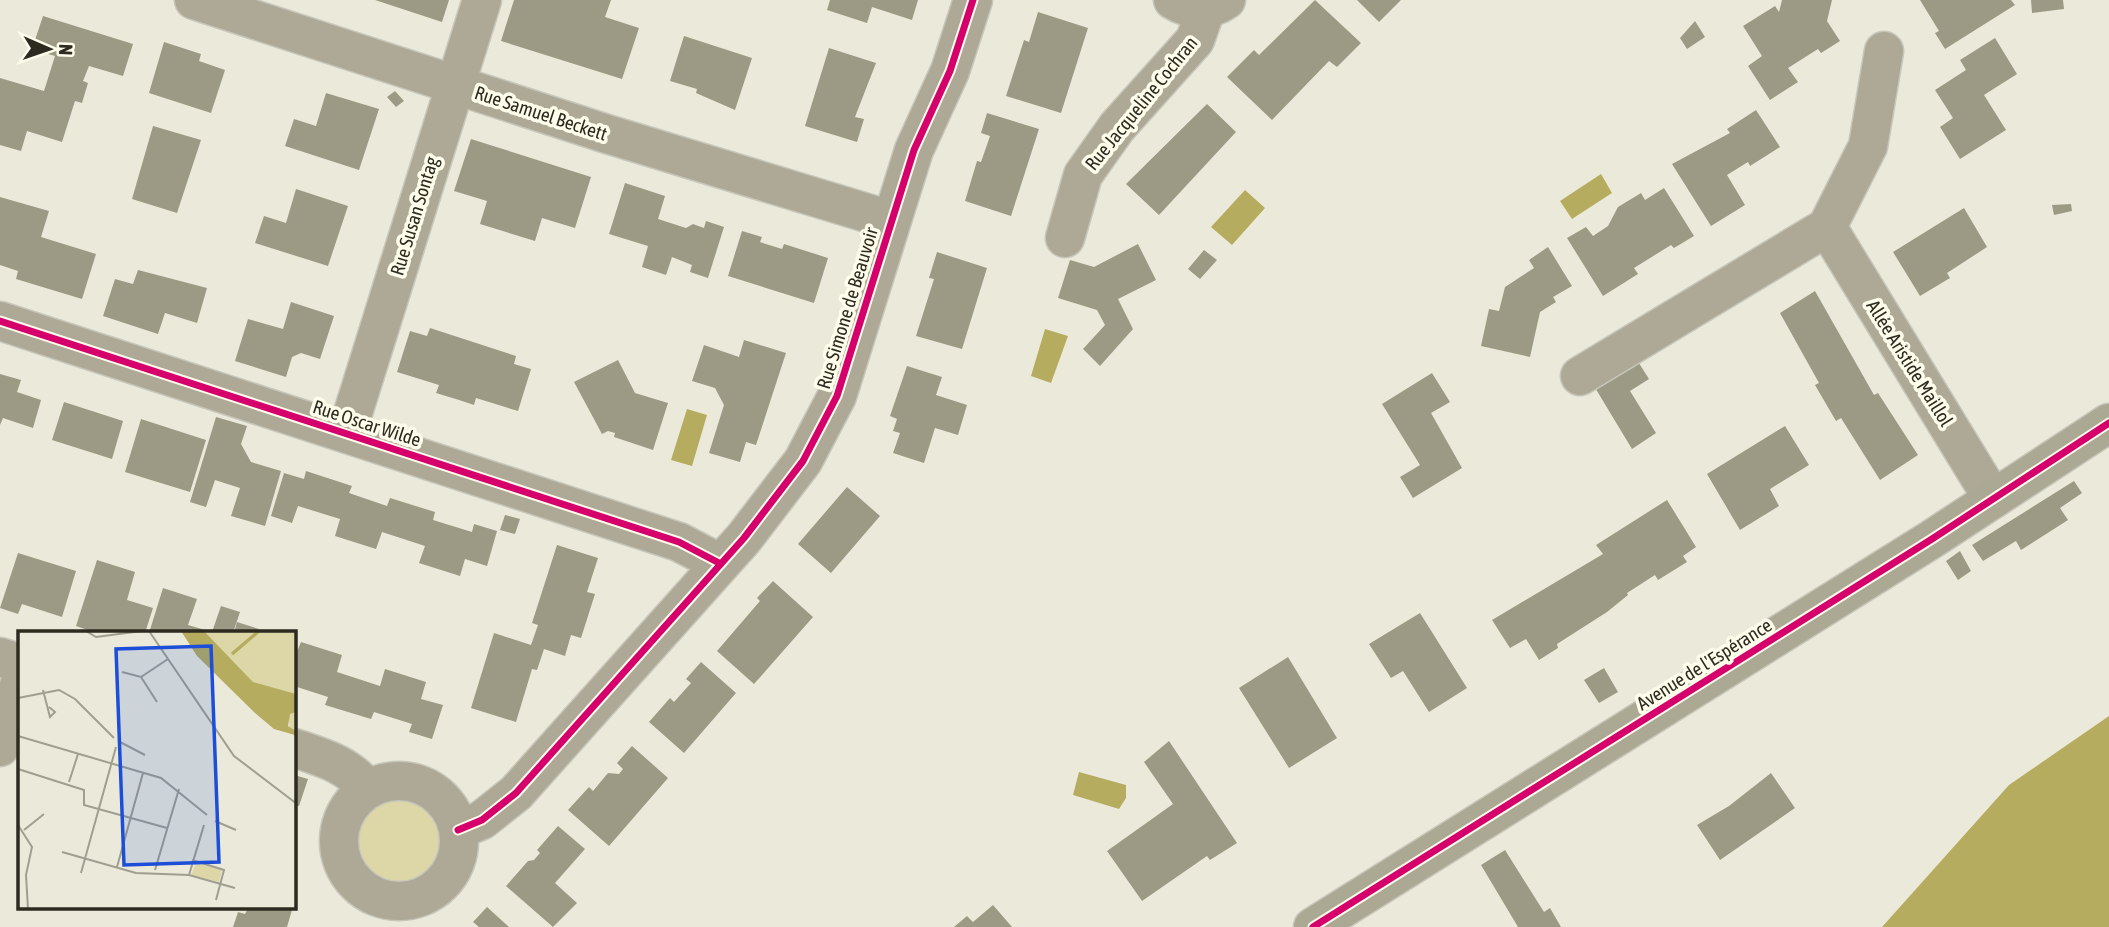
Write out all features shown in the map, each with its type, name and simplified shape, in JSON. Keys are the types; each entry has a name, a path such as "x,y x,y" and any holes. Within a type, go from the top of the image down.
{"street":[{"name":"Rue Samuel Beckett","path":"194,0 454,85 890,220"},
{"name":"Rue Susan Sontag","path":"346,432 482,0"},
{"name":"Rue Simone de Beauvoir","path":"458,830 482,820 516,793 721,565 803,461 838,396 890,220 914,150 950,71 973,0"},
{"name":"Rue Jacqueline Cochran","path":"1065,239 1083,175 1117,127 1195,40 1201,3"},
{"path":"1580,376 1827,227 1868,146 1884,51"},
{"name":"Allée Aristide Maillol","path":"1827,227 1993,499"},
{"name":"Rue Oscar Wilde","path":"0,321 679,542 721,565"},
{"name":"Avenue de l'Espérance","path":"1313,927 1993,499 2109,423"},
{"path":"0,657 18,663"},
{"path":"0,747 18,689"},
{"path":"296,749 337,762 355,774 368,789"},
{"path":"396,781 424,786 440,797 452,812 458,830 454,864 446,880 432,891 389,914 380,898 363,889 349,875 341,857 338,837 343,818 353,802 368,789 396,781"}],"shaded area":[{"path":"1601,174 1612,193 1572,219 1560,201"},
{"path":"1245,190 1265,208 1232,245 1211,227"},
{"path":"1045,329 1068,336 1051,383 1031,376"},
{"path":"687,409 707,415 692,466 671,460"},
{"path":"2109,716 2109,927 1882,927 2009,785"},
{"path":"1079,772 1126,785 1126,798 1119,809 1073,795"},
{"path":"399,801 414,804 427,813 436,826 439,841 436,856 427,869 414,878 399,881 384,878 371,869 362,856 359,841 362,826 371,813 384,804"}],"building":[{"path":"375,0 449,0 442,22"},
{"path":"514,0 611,0 605,17 639,28 622,79 501,41"},
{"path":"830,0 918,0 912,20 872,7 867,23 827,10"},
{"path":"1315,0 1361,43 1337,67 1329,61 1272,120 1227,77 1254,50 1259,55"},
{"path":"1357,0 1401,0 1379,22"},
{"path":"1782,0 1832,0 1827,21 1840,41 1821,53 1818,49 1788,68 1798,82 1770,100 1748,66 1762,56 1743,26 1775,6 1779,12"},
{"path":"1920,0 2011,0 2015,5 1945,49 1935,33 1939,31"},
{"path":"2031,0 2063,0 2064,9 2032,13"},
{"path":"1038,12 1088,28 1061,113 1006,96 1024,40 1029,42"},
{"path":"43,16 133,44 123,76 89,66 83,81 88,83 82,103 75,101 62,142 27,131 21,151 0,145 0,78 44,91 55,56 32,49"},
{"path":"1695,21 1705,37 1687,49 1680,38"},
{"path":"684,36 752,58 735,110 696,93 697,89 670,81"},
{"path":"1995,38 2017,74 1984,95 2006,130 1960,159 1940,127 1953,118 1935,90 1966,70 1960,60"},
{"path":"164,42 201,54 199,61 225,70 211,113 149,93"},
{"path":"829,48 876,63 855,117 864,119 857,142 805,126"},
{"path":"395,91 404,101 396,107 387,97"},
{"path":"326,93 379,109 359,170 285,146 294,119 316,126"},
{"path":"1207,104 1236,132 1159,215 1126,184"},
{"path":"1756,110 1780,147 1750,166 1748,162 1727,175 1745,205 1711,226 1672,164 1730,133 1727,129"},
{"path":"987,113 1039,129 1011,216 965,201 977,161 981,162 990,136 981,133"},
{"path":"153,126 201,140 177,213 132,199"},
{"path":"471,139 591,177 575,228 542,218 535,241 480,224 487,201 454,191"},
{"path":"625,183 665,196 658,219 686,228 693,224 704,228 706,221 724,227 708,278 690,272 692,265 672,257 666,275 642,267 648,246 609,234"},
{"path":"1664,188 1694,236 1674,248 1671,245 1634,268 1638,274 1603,296 1567,238 1586,227 1593,236 1608,226 1618,207 1641,193 1645,200"},
{"path":"296,189 348,206 328,266 255,243 264,216 286,223"},
{"path":"0,197 49,211 41,237 96,254 82,299 16,279 18,271 0,265"},
{"path":"2071,204 2072,211 2054,215 2052,205"},
{"path":"1964,208 1987,247 1947,273 1950,278 1920,296 1893,252"},
{"path":"742,231 762,237 760,242 782,249 784,244 828,258 814,303 728,276"},
{"path":"1138,244 1156,280 1118,299 1133,329 1100,366 1083,349 1105,325 1097,310 1058,298 1070,260 1094,267"},
{"path":"1548,247 1572,286 1553,297 1556,302 1540,312 1530,357 1481,346 1489,309 1499,311 1505,287 1534,268 1529,260"},
{"path":"1204,250 1217,260 1200,279 1188,269"},
{"path":"937,252 987,268 962,349 916,336 934,279 929,278"},
{"path":"138,270 207,288 197,323 165,313 158,334 103,316 115,279 133,284"},
{"path":"1815,291 1874,395 1878,393 1918,455 1880,480 1841,418 1836,421 1815,385 1819,383 1780,313"},
{"path":"291,302 334,316 320,359 301,353 292,357 286,377 235,361 248,319 283,329"},
{"path":"430,328 516,356 514,364 531,369 518,411 476,398 474,405 436,393 439,385 397,372 410,331 427,336"},
{"path":"744,340 786,353 756,445 746,442 740,462 709,453 724,405 715,388 692,381 704,345 739,357"},
{"path":"618,360 635,393 668,403 653,450 614,437 615,433 608,431 602,434 574,382"},
{"path":"1637,360 1649,379 1630,391 1656,433 1632,449 1594,386"},
{"path":"907,366 942,377 936,395 967,405 958,435 935,428 924,463 893,453 900,433 893,431 897,419 890,416"},
{"path":"1432,373 1450,402 1431,413 1462,468 1413,498 1400,477 1420,465 1382,404"},
{"path":"0,374 21,380 17,392 41,400 33,428 3,418 0,425"},
{"path":"64,402 123,421 112,459 52,440"},
{"path":"216,417 247,426 241,444 251,462 281,471 265,526 231,516 240,488 215,480 206,507 190,502"},
{"path":"141,419 206,440 190,492 125,472"},
{"path":"1785,426 1809,465 1770,489 1779,506 1740,530 1707,474"},
{"path":"306,471 352,486 349,493 387,506 390,498 435,512 433,520 472,532 474,524 497,531 487,566 465,559 460,576 419,563 425,546 382,532 376,549 335,536 340,519 298,506 292,523 271,516 284,473 304,479"},
{"path":"2074,481 2082,493 2060,508 2068,520 2021,550 2016,541 1983,561 1972,545"},
{"path":"847,487 880,516 831,573 798,544"},
{"path":"1667,500 1696,547 1683,556 1687,562 1658,580 1655,575 1627,593 1628,595 1607,612 1557,644 1558,648 1539,660 1526,639 1510,648 1492,620 1603,554 1596,545"},
{"path":"505,515 520,519 515,534 500,530"},
{"path":"557,545 598,558 587,592 595,594 581,638 571,635 565,656 544,649 537,670 532,669 516,722 471,708 494,633 531,645 538,625 532,623"},
{"path":"1960,551 1971,571 1958,580 1946,561"},
{"path":"18,553 76,571 62,617 22,604 18,614 0,608"},
{"path":"97,560 135,572 127,600 153,608 146,631 90,631 76,626"},
{"path":"773,581 813,617 754,684 717,651 760,601 757,598"},
{"path":"163,588 197,599 188,625 209,631 150,631"},
{"path":"221,606 240,612 234,631 212,631"},
{"path":"1420,613 1467,688 1429,712 1403,671 1391,678 1369,644"},
{"path":"237,622 259,629 258,631 235,631"},
{"path":"301,642 342,655 337,672 380,686 385,669 426,682 421,699 443,705 432,739 409,732 412,724 374,712 371,719 325,705 328,697 296,687 296,654"},
{"path":"1288,657 1337,738 1289,768 1239,688"},
{"path":"701,662 736,693 684,753 649,722 670,698 674,702 691,683 686,679"},
{"path":"1604,668 1618,692 1599,703 1584,680"},
{"path":"1169,741 1237,843 1210,860 1207,856 1142,901 1107,851 1173,804 1144,762"},
{"path":"632,746 668,778 609,846 568,810 589,787 593,791 608,773 619,774 623,769 617,763"},
{"path":"1771,773 1795,808 1720,860 1697,825 1729,806"},
{"path":"296,776 308,779 299,806 296,805"},
{"path":"558,826 585,849 555,883 577,903 553,927 506,886 528,861 534,860 540,853 537,850"},
{"path":"1505,850 1544,912 1550,908 1561,927 1518,927 1481,865"},
{"path":"993,905 1012,927 954,927 967,916 973,922"},
{"path":"487,907 509,927 479,927 473,922"},
{"path":"248,909 292,910 287,927 233,927 238,912 245,914"}],"cycle path":[{"path":"458,830 482,820 516,793 744,538 803,461 837,396 914,150 950,71 973,0"},
{"path":"0,321 679,542 721,564"},
{"path":"1313,927 1932,539 2109,423"}]}
